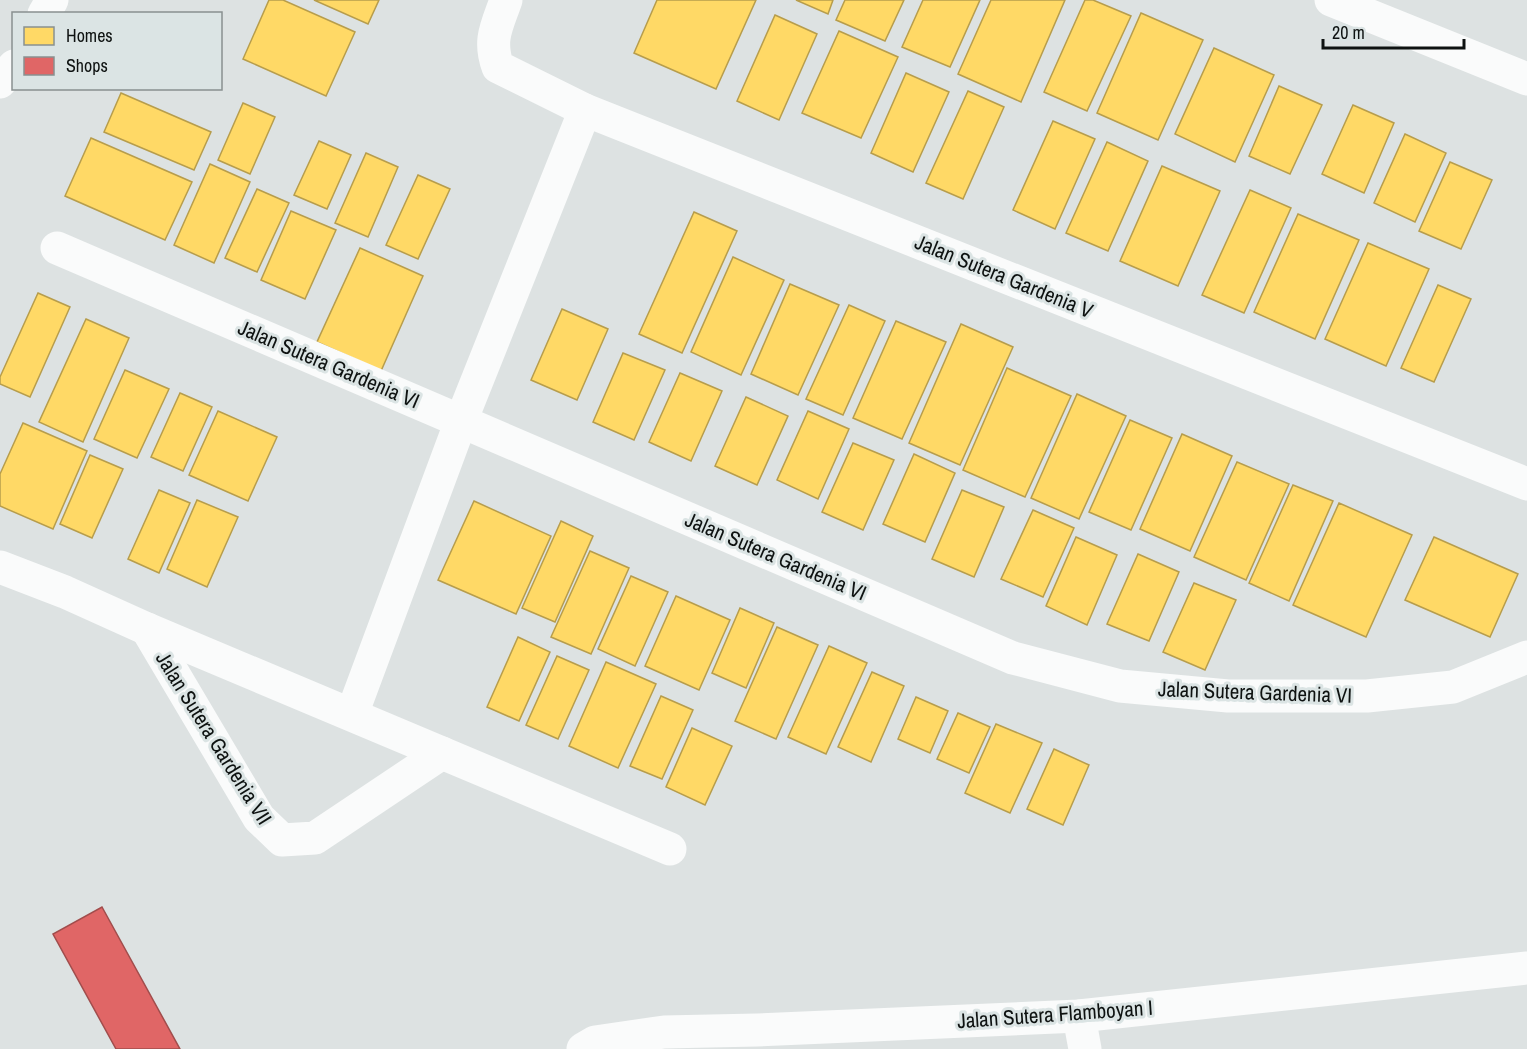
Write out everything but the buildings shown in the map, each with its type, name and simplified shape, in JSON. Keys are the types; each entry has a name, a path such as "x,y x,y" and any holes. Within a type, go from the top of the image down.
{"street":[{"name":"Jalan Sutera Gardenia V","path":"506,0 493,37 493,54 498,67 585,110 1527,484"},
{"path":"1331,0 1527,79"},
{"path":"0,82 12,68"},
{"path":"352,714 461,421 585,110"},
{"name":"Jalan Sutera Gardenia VI","path":"57,248 1013,658 1120,686 1228,696 1367,696 1454,687 1527,657"},
{"name":"Jalan Sutera Gardenia VII","path":"0,567 65,592 147,629 670,849"},
{"name":"Jalan Sutera Gardenia VII","path":"147,629 259,818 282,840 315,838 442,753"},
{"name":"Jalan Sutera Flamboyan I","path":"583,1049 595,1042 664,1032 1079,1016 1527,968"},
{"path":"1079,1016 1084,1049"}]}
